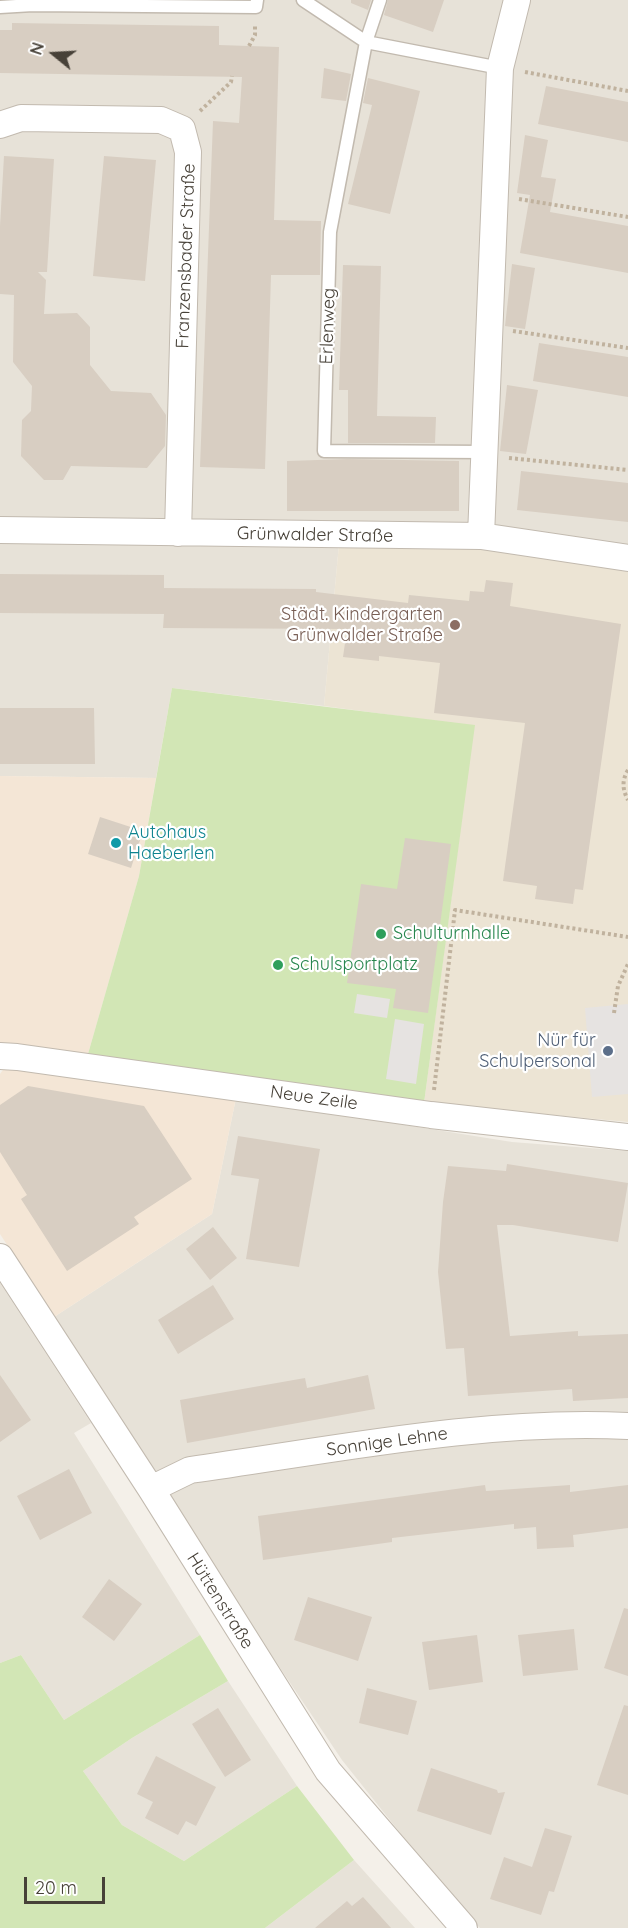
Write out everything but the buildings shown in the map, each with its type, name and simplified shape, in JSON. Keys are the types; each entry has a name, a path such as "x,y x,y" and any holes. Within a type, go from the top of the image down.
{"street":[{"path":"481,536 500,68 517,0"},
{"path":"0,125 21,118 161,120 182,129"},
{"name":"Franzensbader Straße","path":"178,534 188,152 182,129"},
{"name":"Grünwalder Straße","path":"0,530 481,536 628,558"},
{"name":"Neue Zeile","path":"0,1056 28,1058 431,1115 628,1137"},
{"name":"Hüttenstraße","path":"0,1257 151,1489 328,1771 464,1928"},
{"name":"Sonnige Lehne","path":"151,1489 190,1470 483,1429 588,1424 628,1426"}],"lane":[{"path":"0,7 33,5 256,7 257,0"},
{"path":"303,0 366,42 500,68"},
{"name":"Erlenweg","path":"380,0 366,42 330,232 324,451 485,454"}],"path":[{"path":"500,68 628,91"},
{"path":"182,129 231,82 232,76"},
{"path":"495,195 628,217"},
{"path":"490,327 628,348"},
{"path":"485,454 628,470"},
{"path":"628,770 623,785 628,800"},
{"path":"431,1115 455,910 628,937"},
{"path":"614,1013 618,986 628,964"}],"shaded area":[{"path":"0,0 628,0 628,548 0,522"},
{"path":"0,539 339,544 324,706 172,688 156,778 0,776"},
{"path":"339,544 477,547 628,567 628,1122 424,1103 474,726 324,706"},
{"path":"0,776 156,778 139,876 88,1054 0,1043"},
{"path":"357,994 390,999 387,1018 354,1013"},
{"name":"Nür für Schulpersonal","path":"628,1004 628,1094 592,1097 585,1008"},
{"path":"395,1019 424,1024 416,1084 386,1079"},
{"path":"5,1067 236,1098 212,1214 54,1317 0,1234 0,1074"},
{"path":"236,1098 512,1142 628,1151 628,1928 480,1928 460,1908 342,1760 241,1610 54,1317 212,1214"},
{"path":"0,1283 91,1423 74,1433 200,1635 64,1720 21,1655 0,1663"},
{"path":"228,1681 297,1786 184,1861 122,1825 83,1771 132,1738"},
{"path":"354,1860 415,1928 265,1928"}],"green space":[{"name":"Schulsportplatz","path":"172,688 475,725 424,1103 332,1094 88,1054 139,876"},
{"path":"200,1635 228,1681 132,1738 83,1771 122,1825 184,1861 297,1786 354,1860 265,1928 0,1928 0,1663 21,1655 64,1720"}],"place":[{"name":"Städt. Kindergarten Grünwalder Straße","path":"455,625"},
{"name":"Autohaus Haeberlen","path":"116,843"},
{"name":"Schulturnhalle","path":"381,934"},
{"name":"Schulsportplatz","path":"278,965"},
{"name":"Nür für Schulpersonal","path":"608,1051"}]}
